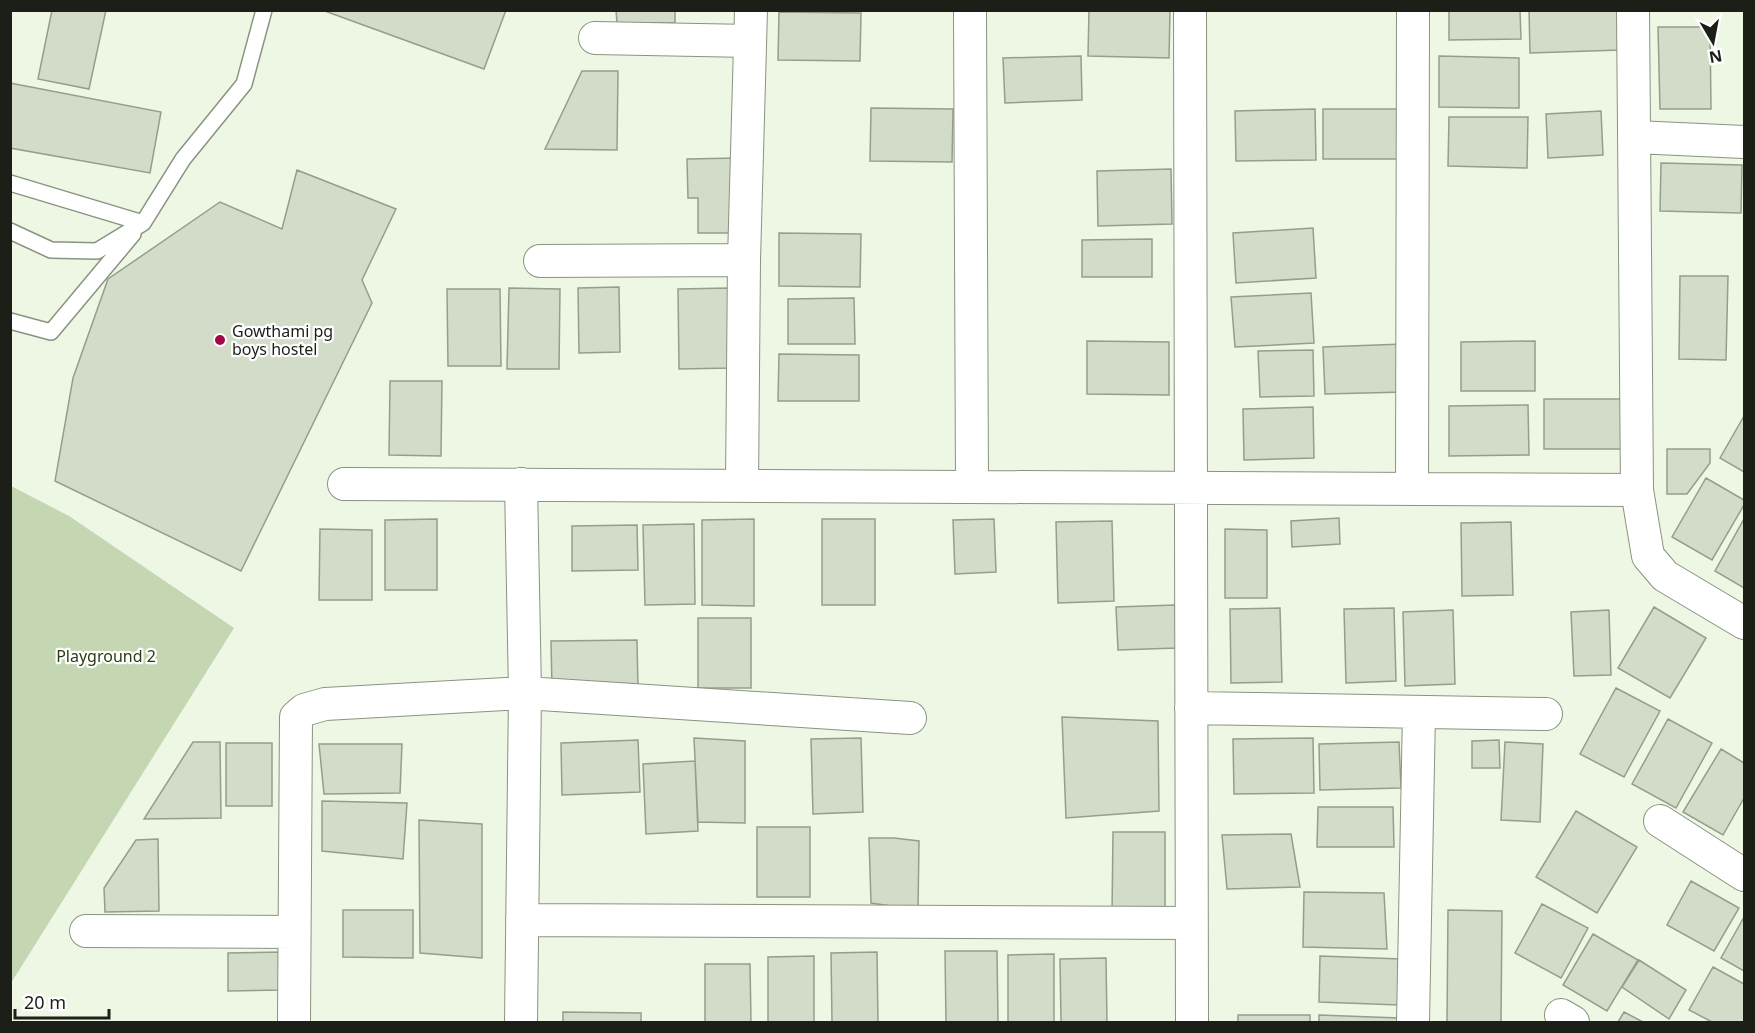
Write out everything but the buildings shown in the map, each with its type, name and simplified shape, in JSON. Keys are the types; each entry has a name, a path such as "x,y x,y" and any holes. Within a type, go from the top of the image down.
{"street":[{"path":"742,485 744,260 751,10"},
{"path":"970,10 972,486"},
{"path":"1190,10 1192,1023"},
{"path":"1412,489 1413,10"},
{"path":"1633,10 1637,490 1648,556 1665,576 1744,622"},
{"path":"595,38 750,41"},
{"path":"1635,137 1744,142"},
{"path":"540,261 744,260"},
{"path":"344,484 1637,490"},
{"path":"521,484 525,693 521,1023"},
{"path":"294,1023 296,717 304,710 325,704 525,693 910,718"},
{"path":"1191,708 1546,714"},
{"path":"1413,1023 1419,712"},
{"path":"1660,821 1744,875"},
{"path":"522,920 1191,923"},
{"path":"86,931 294,932"}],"lane":[{"path":"10,321 51,332 142,223 183,159 244,84 264,10"},
{"path":"10,183 142,223"},
{"path":"10,231 51,250 97,251 142,223"}],"green space":[{"name":"Playground 2","path":"11,486 69,516 234,628 11,983"}],"place":[{"name":"Gowthami pg boys hostel","path":"220,340"}]}
